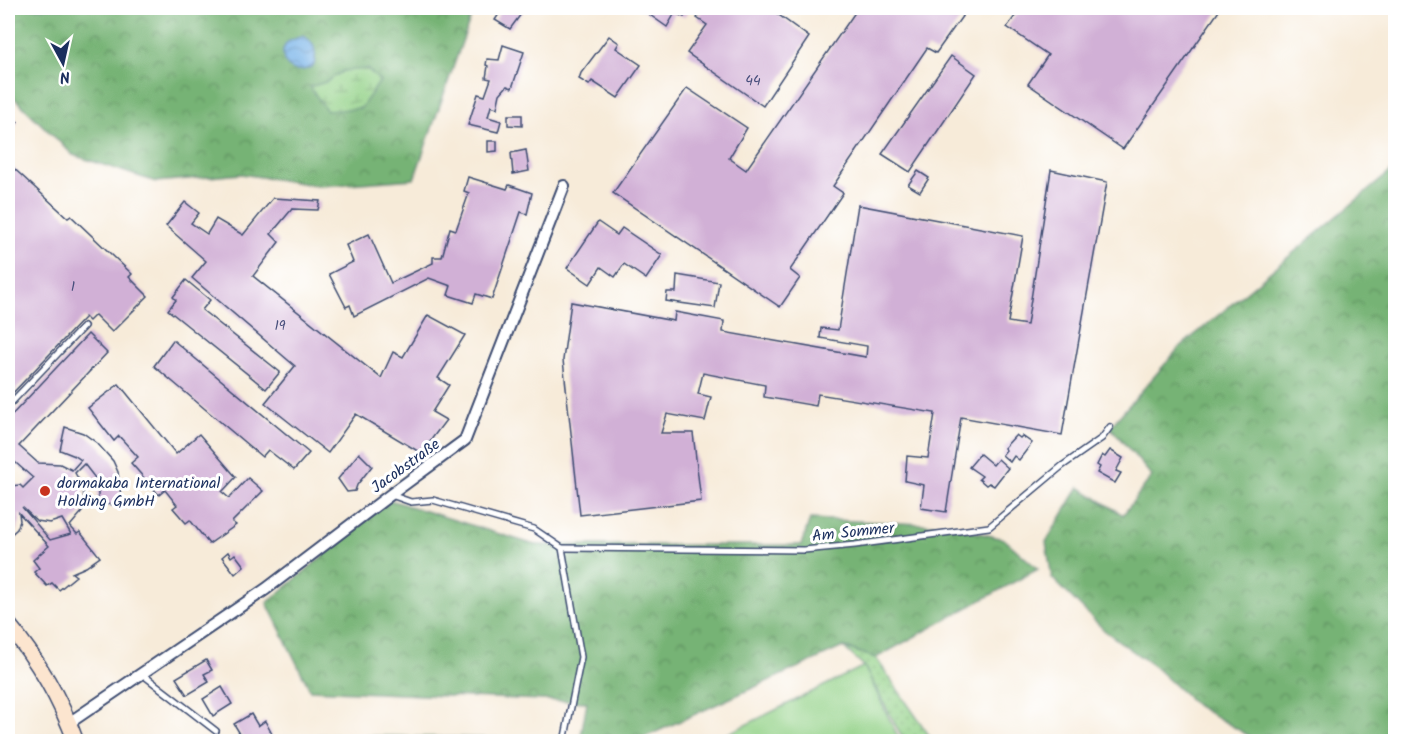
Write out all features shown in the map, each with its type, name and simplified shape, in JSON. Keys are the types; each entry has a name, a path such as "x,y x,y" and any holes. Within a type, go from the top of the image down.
{"main road":[{"path":"8,624 45,676 76,741"}],"street":[{"name":"Jacobstraße","path":"69,723 266,588 465,440 564,186"}],"lane":[{"path":"8,406 84,326"},
{"name":"Am Sommer","path":"562,548 804,549 855,545 989,527 1062,466 1102,438 1110,427"},
{"path":"390,495 411,502 433,500 534,529 562,548 581,657 564,741"},
{"path":"142,674 216,731"}],"green space":[{"path":"8,8 474,8 414,179 321,186 241,174 156,182 73,155 8,92"},
{"path":"367,69 380,81 361,108 327,111 310,87 326,82 343,71"},
{"path":"1395,168 1396,723 1380,741 1258,741 1197,706 1155,667 1105,631 1052,578 1046,542 1079,487 1123,515 1152,476 1110,427 1179,348"},
{"path":"390,500 535,545 801,545 810,519 945,525 1004,539 1038,569 876,658 843,647 634,742 580,741 587,702 310,690 267,603"},
{"path":"843,647 876,658 933,741 904,741 864,666"},
{"path":"864,666 900,741 713,741"},
{"path":"318,735 542,739 542,742 318,742"}],"water":[{"path":"302,36 312,44 315,60 314,65 297,70 286,64 283,53 288,42"}],"building":[{"path":"503,8 524,10 510,29 495,20"},
{"path":"640,8 690,8 684,17 675,13 667,27"},
{"path":"703,8 769,8 809,37 763,106 687,53 707,25 697,18"},
{"path":"858,8 968,8 936,53 927,48 833,186 843,193 790,270 800,278 780,307 613,193 687,88 747,128 729,158 746,170"},
{"path":"1021,8 1221,8 1123,149 1028,84 1048,55 1007,27"},
{"path":"609,36 619,43 616,48 641,65 618,98 592,81 589,85 579,79"},
{"path":"503,45 524,52 512,88 507,86 500,94 497,108 491,106 488,117 501,121 498,132 468,125 478,94 485,96 491,79 486,78 487,59 499,60"},
{"path":"951,56 976,74 910,172 882,154"},
{"path":"8,112 18,122 8,133"},
{"path":"508,115 522,115 522,126 508,125"},
{"path":"488,141 497,141 497,151 488,152"},
{"path":"526,150 529,171 513,174 511,153"},
{"path":"8,163 68,218 71,216 132,274 129,277 148,296 112,332 95,315 89,321 85,317 8,398"},
{"path":"1051,170 1107,182 1062,435 961,417 946,512 921,508 924,485 905,481 907,456 928,458 935,413 818,394 816,406 764,397 765,385 703,373 698,394 711,397 705,421 667,414 661,433 693,433 701,501 580,515 563,360 571,302 674,321 675,312 724,321 723,332 866,357 867,346 820,338 821,328 838,330 858,205 1023,236 1008,322 1027,325"},
{"path":"918,171 929,178 920,192 908,185"},
{"path":"468,177 507,189 509,185 532,193 527,214 521,212 492,299 476,294 473,303 448,295 451,286 429,278 354,316 350,305 346,307 329,274 353,262 346,245 369,234 391,283 433,263 433,257 442,257 450,228 456,230 469,193 464,191"},
{"path":"273,198 320,201 318,210 292,209 271,234 279,242 253,276 381,378 393,352 403,357 428,315 465,335 438,378 449,385 432,412 446,420 421,453 356,414 328,453 265,403 295,366 192,278 206,261 166,226 185,202 199,213 191,223 207,234 216,219 243,235"},
{"path":"598,222 617,235 622,228 662,255 646,279 624,264 615,277 601,267 590,284 567,268"},
{"path":"677,275 719,282 715,308 666,301 667,292 676,292"},
{"path":"186,280 210,300 202,310 280,372 266,389 168,310 176,300 173,297"},
{"path":"88,334 107,353 19,446 38,463 60,464 72,470 81,460 60,450 65,427 83,433 97,443 113,461 118,472 122,505 98,504 95,478 84,464 75,473 83,487 84,500 82,512 70,526 77,534 80,532 100,557 72,573 76,576 59,590 52,583 47,586 34,572 39,568 33,560 49,546 19,513 20,521 17,529 8,537 8,483 10,486 20,485 23,488 33,478 8,456 8,419","holes":["22,507 37,521 50,523 62,519 71,534 50,540"]},
{"path":"173,340 309,453 294,470 268,450 262,457 154,366"},
{"path":"119,384 176,454 199,434 236,477 222,492 229,498 248,478 263,491 232,522 236,525 209,544 190,520 186,523 173,508 177,505 165,490 159,495 131,463 138,457 119,436 114,441 88,408"},
{"path":"1016,435 1032,443 1019,460 1014,456 1010,462 1002,455 1006,450 1004,448"},
{"path":"1110,450 1123,458 1116,471 1121,473 1115,483 1097,473 1100,467 1097,465 1102,455 1105,457"},
{"path":"359,453 372,466 355,491 347,492 338,479"},
{"path":"980,454 993,465 998,459 1008,468 994,486 989,483 986,485 979,479 982,476 969,467"},
{"path":"228,552 231,557 235,554 244,566 235,574 222,557"},
{"path":"206,660 212,670 204,674 209,682 187,695 176,678"},
{"path":"222,687 232,704 213,716 203,699"},
{"path":"251,714 258,726 265,721 272,734 260,742 245,742 234,724"}],"place":[{"name":"dormakaba International Holding GmbH","path":"45,491"}]}
